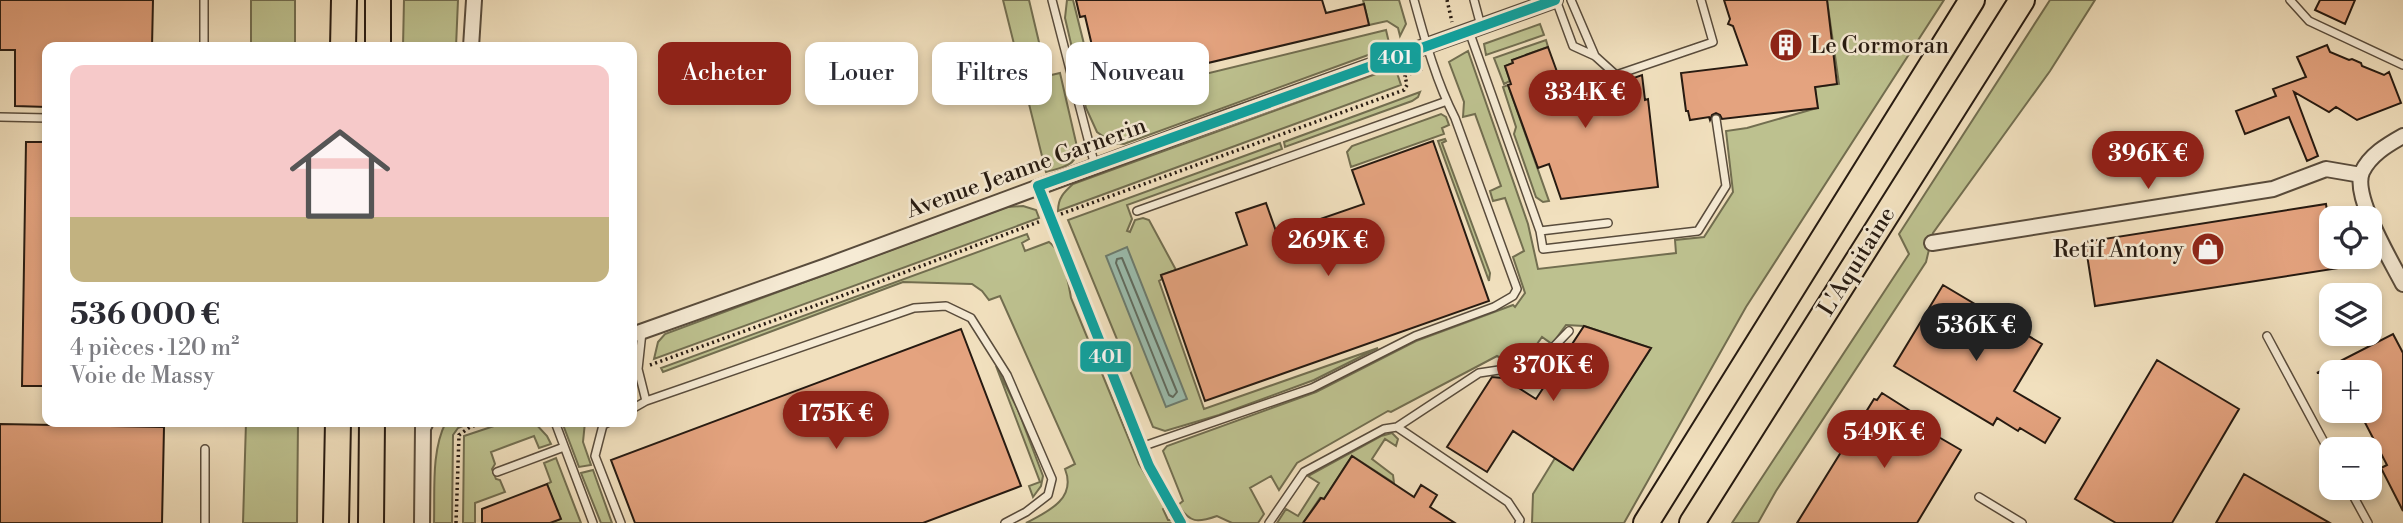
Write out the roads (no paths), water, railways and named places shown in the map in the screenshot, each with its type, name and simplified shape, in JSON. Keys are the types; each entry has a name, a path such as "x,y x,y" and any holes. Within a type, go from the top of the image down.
{"highway":[{"path":"343,42 344,0"},
{"path":"378,0 378,42"},
{"name":"L'Aquitaine","path":"1646,523 1972,0"},
{"name":"L'Aquitaine","path":"1692,523 2022,0"},
{"path":"336,523 338,427"},
{"path":"371,523 372,427"}],"street":[{"path":"471,42 474,0"},
{"name":"Avenue Jeanne Garnerin","path":"637,334 1555,0"},
{"path":"2403,136 2370,159 2361,175 2362,195 2371,223 2403,284"},
{"path":"1932,243 2273,189 2326,169 2361,175"},
{"path":"422,523 424,427"}],"lane":[{"path":"204,0 204,42"},
{"path":"1052,0 1095,166"},
{"path":"1141,447 1312,388 1415,335 1494,307 1513,296 1517,289 1426,46 1413,0"},
{"path":"1474,0 1475,29 1540,231 1543,249 1698,230 1726,186 1716,120"},
{"path":"1555,0 1573,46 1595,56 1616,75 1713,43 1701,0"},
{"path":"1571,0 1595,56"},
{"path":"2290,0 2309,21 2403,65"},
{"path":"1137,211 1447,101"},
{"path":"0,117 42,118"},
{"path":"1038,186 1149,466 1181,523"},
{"path":"1540,231 1608,223"},
{"path":"637,406 914,308 946,306 971,318 1007,375 1052,479 1048,495 1026,512 1005,523"},
{"path":"1269,523 1304,472 1384,429 1397,427 1479,373 1499,370 1519,377 1541,360 1569,331"},
{"path":"637,334 638,369 646,401"},
{"path":"2267,336 2321,437"},
{"path":"557,427 593,523"},
{"path":"602,427 595,456 621,523"},
{"path":"1397,427 1508,502 1520,520 1519,523"},
{"path":"497,472 564,447"},
{"path":"205,449 205,523"},
{"path":"1979,497 2022,523"},
{"path":"2356,500 2368,523"}],"water":[{"path":"1127,247 1187,399 1166,407 1106,256"}],"place":[{"name":"Le Cormoran","path":"1786,45"},
{"name":"Retif Antony","path":"2208,249"}]}
